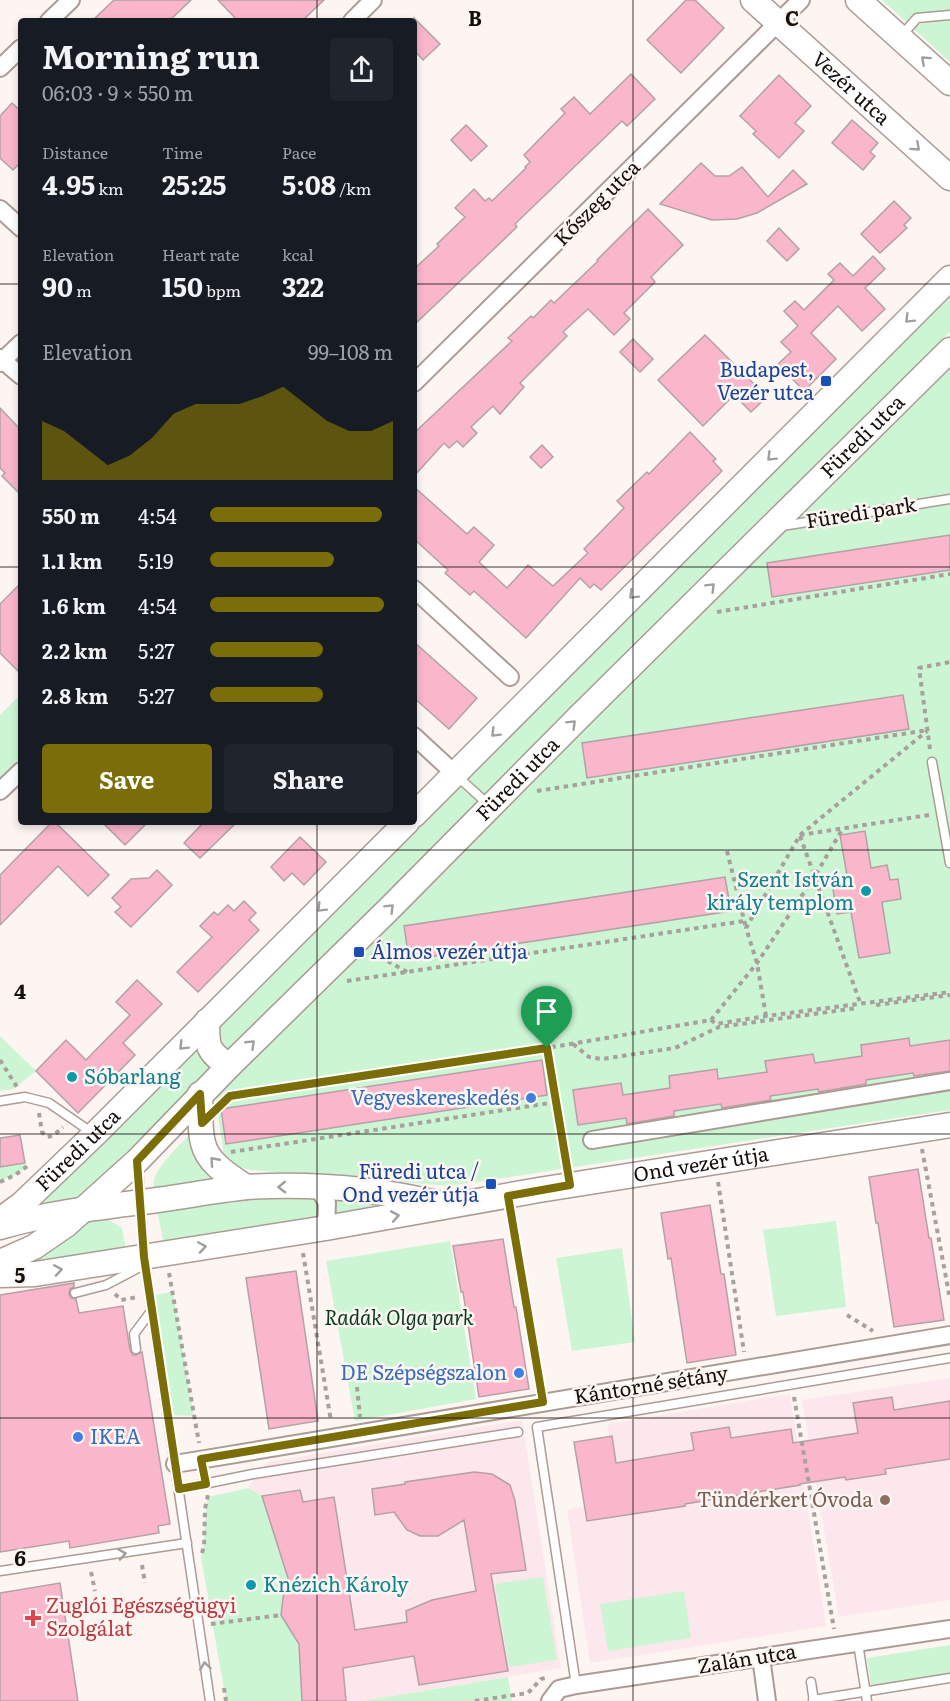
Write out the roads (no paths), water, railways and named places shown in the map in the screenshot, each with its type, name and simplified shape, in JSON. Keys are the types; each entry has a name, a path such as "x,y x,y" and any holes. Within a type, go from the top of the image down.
{"main road":[{"name":"Vezér utca","path":"753,0 950,177"},
{"path":"858,0 950,83"},
{"path":"417,812 950,278"},
{"name":"Füredi utca","path":"0,1262 45,1240 66,1225 137,1161 200,1094 391,908 950,350"},
{"name":"Füredi utca","path":"0,1220 22,1204 95,1134 404,825"},
{"path":"207,1021 207,1039 211,1052 229,1066"},
{"path":"200,1094 203,1143 208,1155 224,1172 246,1187"},
{"name":"Ond vezér útja","path":"0,1275 35,1274 152,1258 570,1185 950,1125"},
{"name":"Ond vezér útja","path":"0,1227 23,1220 85,1209 246,1187 317,1186 399,1194 452,1207"}],"street":[{"path":"52,18 71,0"},
{"path":"355,18 373,0"},
{"name":"Kőszeg utca","path":"417,380 801,0"},
{"path":"0,68 18,51"},
{"path":"0,209 18,225"},
{"path":"18,346 1,360 18,374"},
{"path":"417,592 510,677"},
{"path":"417,739 455,774"},
{"path":"0,792 18,774"},
{"path":"591,1140 950,1081"},
{"path":"317,1186 327,1203 326,1228"},
{"name":"Kántorné sétány","path":"175,1464 950,1335"},
{"name":"Zalán utca","path":"550,1701 559,1689 576,1685 950,1629"},
{"path":"760,1657 767,1701"}],"lane":[{"path":"900,38 917,18 950,15"},
{"name":"Füredi park","path":"772,528 950,499"},
{"path":"932,762 950,863"},
{"path":"455,774 490,807"},
{"path":"0,1101 27,1097 49,1103 95,1134"},
{"path":"137,1161 140,1202 152,1258 152,1310 210,1701"},
{"path":"75,1293 106,1285 152,1258"},
{"path":"136,1349 134,1334 152,1310"},
{"name":"Kántorné sétány","path":"576,1685 537,1427 950,1359"},
{"path":"179,1489 253,1474 518,1432"},
{"path":"0,1571 187,1543"},
{"path":"858,1643 866,1696"},
{"path":"811,1682 814,1700 866,1696 950,1678"}],"place":[{"name":"Budapest, Vezér utca","path":"826,381"},
{"name":"Szent István király templom","path":"866,891"},
{"name":"Álmos vezér útja","path":"359,952"},
{"name":"Sóbarlang","path":"72,1077"},
{"name":"Vegyeskereskedés","path":"531,1098"},
{"name":"Füredi utca / Ond vezér útja","path":"491,1184"},
{"name":"DE Szépségszalon","path":"519,1373"},
{"name":"IKEA","path":"78,1437"},
{"name":"Tündérkert Óvoda","path":"885,1500"},
{"name":"Knézich Károly","path":"251,1585"},
{"name":"Zuglói Egészségügyi Szolgálat","path":"33,1618"}],"park label":[{"name":"Radák Olga park","path":"399,1318"}]}
